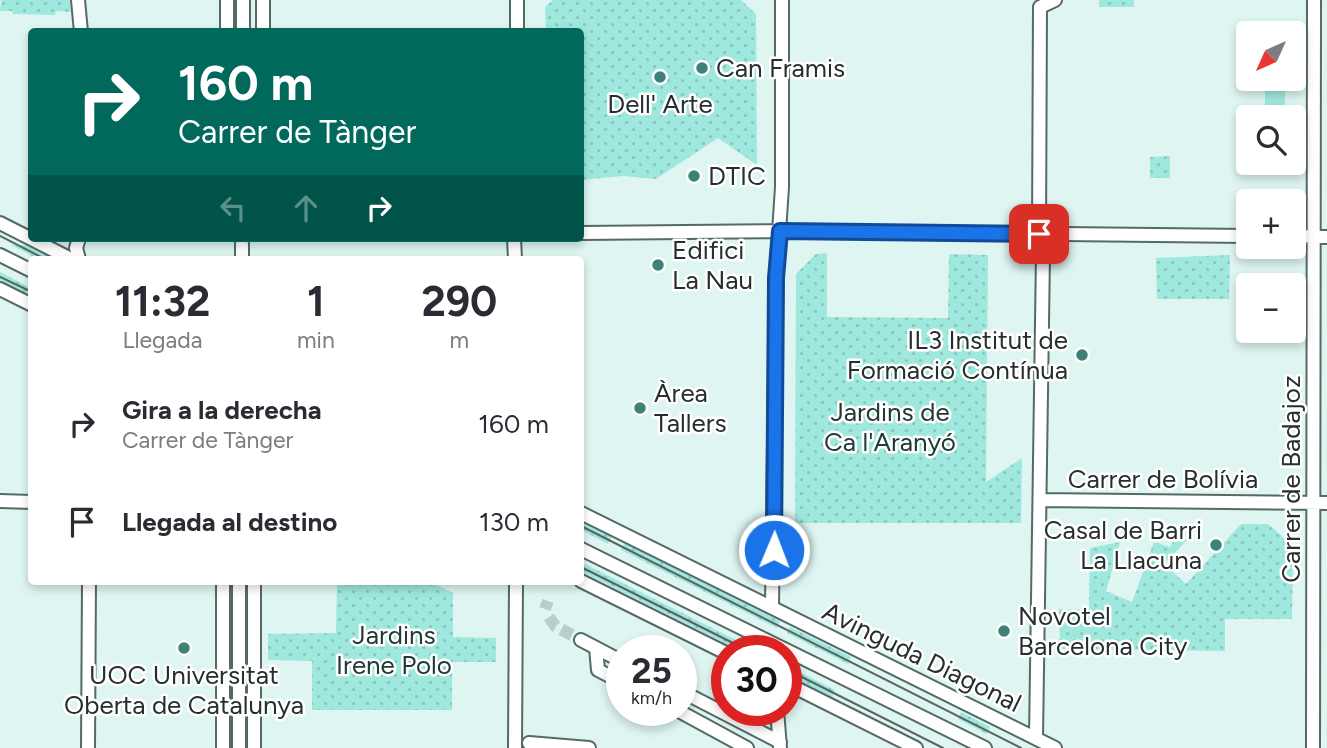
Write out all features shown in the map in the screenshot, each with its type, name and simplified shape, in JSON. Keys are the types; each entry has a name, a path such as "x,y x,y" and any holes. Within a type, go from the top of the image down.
{"street":[{"path":"78,0 81,28"},
{"path":"227,0 227,28"},
{"path":"243,0 243,28"},
{"path":"263,0 263,28"},
{"path":"517,0 517,28"},
{"path":"1036,738 1043,254 1039,234 1037,3 1055,0"},
{"name":"Carrer de Badajoz","path":"1313,748 1320,653 1321,503 1313,237 1314,0"},
{"path":"772,608 782,2"},
{"path":"0,223 28,238"},
{"path":"0,232 28,231"},
{"path":"584,233 780,231 1236,236"},
{"path":"1306,237 1327,237"},
{"path":"37,242 65,256"},
{"path":"242,244 242,256"},
{"path":"0,255 28,269"},
{"path":"0,289 28,303"},
{"name":"Carrer de Bolívia","path":"1040,500 1321,503"},
{"path":"0,501 28,502"},
{"name":"Avinguda Diagonal","path":"584,514 1055,748"},
{"name":"Avinguda Diagonal","path":"584,549 985,748"},
{"path":"584,582 711,646"},
{"path":"88,748 89,585"},
{"path":"223,585 223,748"},
{"path":"239,585 239,748"},
{"path":"254,585 254,748"},
{"path":"514,748 516,585"},
{"path":"580,640 606,653"},
{"path":"596,648 598,670 606,674"},
{"path":"802,691 916,748"},
{"path":"697,721 741,746 748,726"},
{"path":"750,726 780,745"},
{"path":"778,726 780,745"},
{"path":"529,743 589,748"}],"green space":[{"path":"1,0 70,0 71,12 56,11 55,15 13,14 12,11 0,11"},
{"path":"553,0 741,0 756,14 757,165 718,138 656,179 623,176 584,180 584,28 546,28 545,7"},
{"path":"1099,0 1134,0 1134,7 1099,7"},
{"path":"1265,91 1285,91 1285,105 1265,105"},
{"path":"1170,156 1170,178 1150,178 1150,157"},
{"path":"11,245 26,245 49,256 32,256"},
{"name":"Jardins de Ca l'Aranyó","path":"827,253 827,317 948,318 949,254 988,255 986,482 1022,458 1021,523 795,523 796,274 816,254"},
{"path":"1230,255 1229,299 1157,299 1156,258"},
{"path":"0,272 28,286 28,295 0,281"},
{"path":"584,522 612,536 608,544 584,532"},
{"path":"1241,524 1268,524 1293,546 1292,619 1225,619 1225,651 1060,649 1059,609 1089,610 1090,548 1120,542 1106,591 1132,602 1154,542 1170,547 1173,542 1188,539 1164,564 1186,584"},
{"path":"625,543 780,621 777,628 621,550"},
{"path":"584,564 726,635 711,636 584,572"},
{"name":"Jardins Irene Polo","path":"337,585 437,585 453,593 453,637 496,638 496,662 452,662 452,710 312,710 312,661 268,660 268,634 336,633"},
{"path":"790,627 851,657 848,664 802,641 802,635 787,633"},
{"path":"802,673 835,690 832,697 802,682"},
{"path":"961,712 990,727 987,734 958,719"}],"tunnel":[{"path":"545,609 548,601"},
{"path":"549,617 555,626 581,640"}],"tram line":[{"path":"0,236 39,256"},
{"path":"0,277 28,290"},
{"path":"584,528 1021,748"},
{"path":"584,568 717,635"},
{"path":"802,677 943,748"}],"place":[{"name":"Can Framis","path":"702,68"},
{"name":"Dell' Arte","path":"660,77"},
{"name":"DTIC","path":"694,176"},
{"name":"Edifici La Nau","path":"658,265"},
{"name":"IL3 Institut de Formació Contínua","path":"1082,355"},
{"name":"Àrea Tallers","path":"640,408"},
{"name":"Casal de Barri La Llacuna","path":"1216,545"},
{"name":"Novotel Barcelona City","path":"1004,631"},
{"name":"UOC Universitat Oberta de Catalunya","path":"184,648"}],"route":[{"path":"774,550 776,278 780,231 1039,234"}]}
